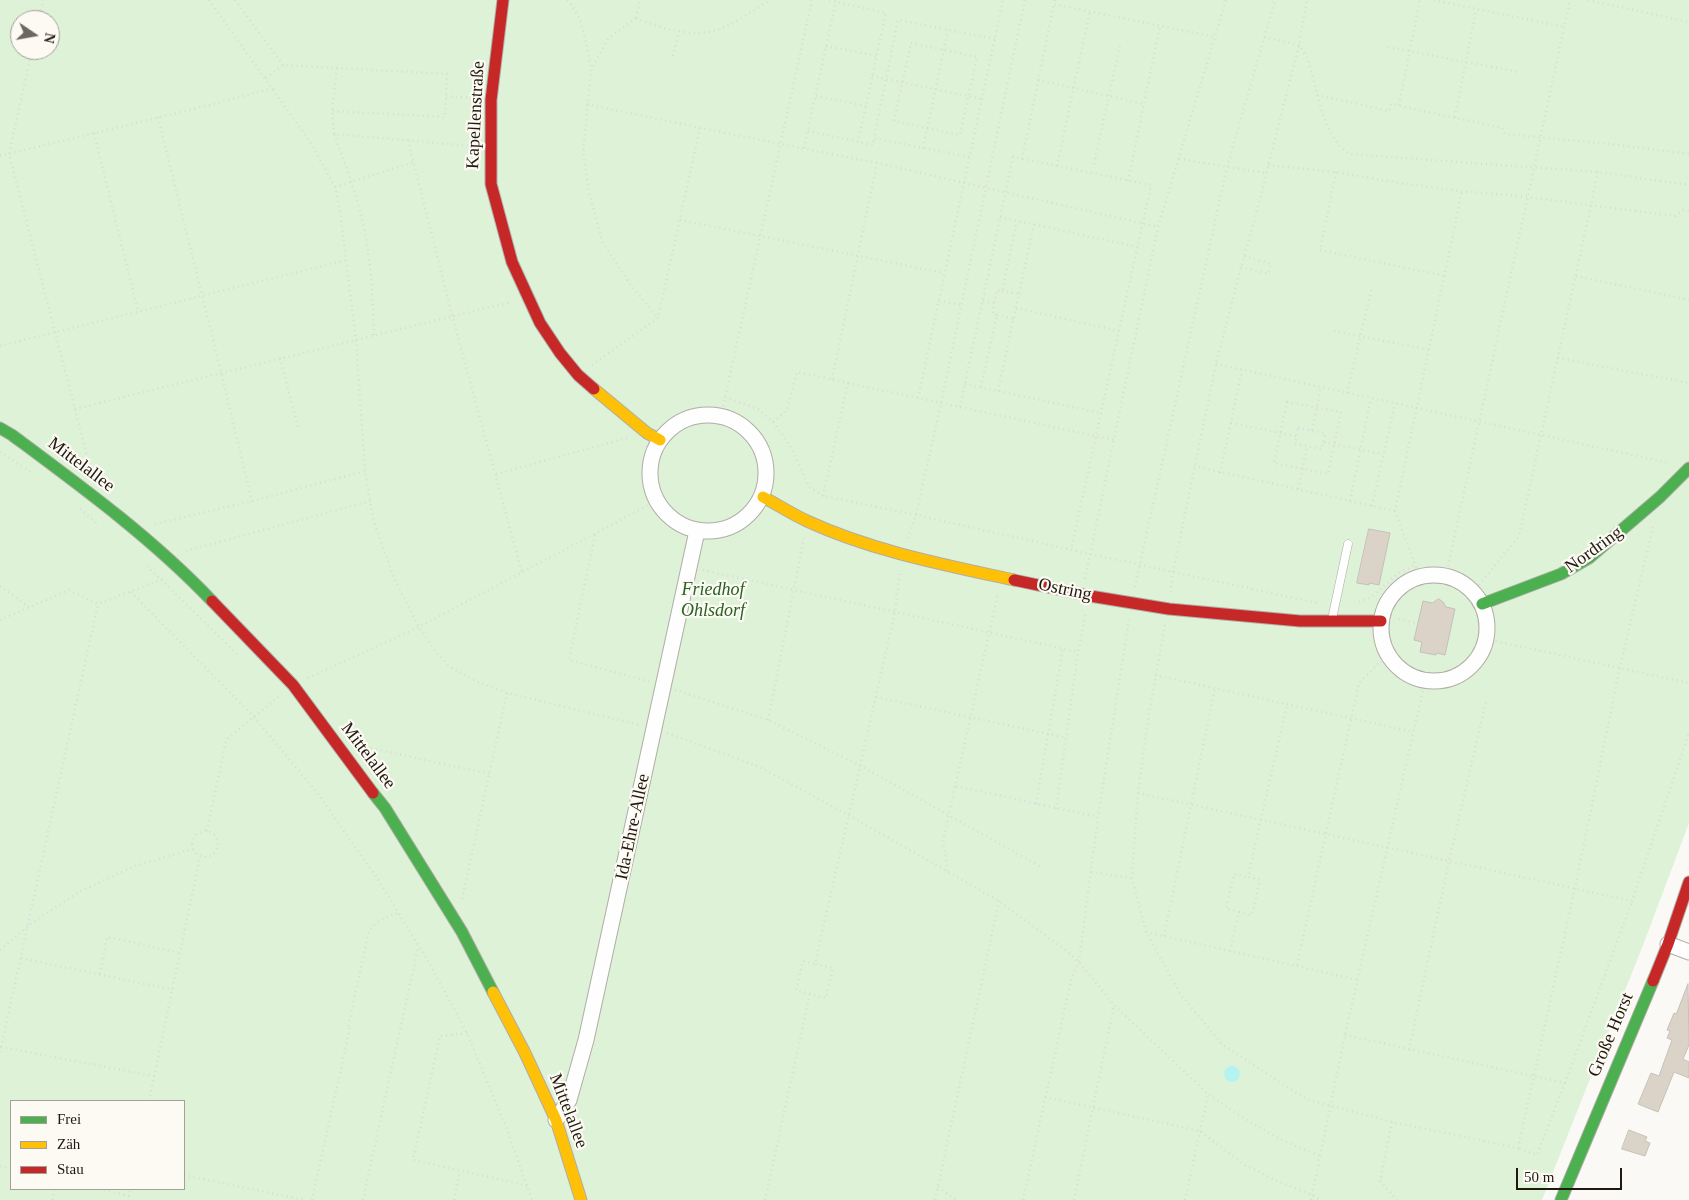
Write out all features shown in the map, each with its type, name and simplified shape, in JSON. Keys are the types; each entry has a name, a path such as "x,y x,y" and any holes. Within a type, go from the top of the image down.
{"street":[{"name":"Kapellenstraße","path":"503,0 491,100 490,148 492,184 512,262 528,298 560,353 578,375 654,436"},
{"path":"705,414 721,416 742,424 756,438 765,456 767,477 763,497 752,513 736,526 717,532 697,531 681,525 667,515 656,501 651,486 650,470 654,436 687,418 705,414"},
{"name":"Mittelallee","path":"0,428 90,492 166,556 183,571 293,685 385,808 457,924 526,1053 556,1120 581,1200"},
{"name":"Nordring","path":"1478,598 1561,574 1589,558 1660,497 1689,468"},
{"name":"Ostring","path":"763,497 808,521 860,541 903,554 1086,594 1169,609 1300,621 1381,621"},
{"name":"Ida-Ehre-Allee","path":"556,1120 568,1100 586,1040 697,531"},
{"path":"1417,571 1446,576 1463,583 1478,598 1487,621 1486,638 1482,651 1466,671 1448,680 1437,682 1425,681 1403,672 1394,664 1382,638 1381,621 1388,603 1396,591 1417,571"},
{"name":"Große Horst","path":"1562,1200 1668,944 1689,882"},
{"path":"1668,944 1689,952"}],"lane":[{"path":"1331,621 1348,544"}],"path":[{"path":"209,0 311,143 335,187 340,210 356,340 365,471 375,526 394,578 419,627 438,655 452,668 480,683 507,693 654,728 760,767 850,816 999,901 1079,962 1114,1005 1208,1094 1278,1138 1302,1149 1320,1154"},
{"path":"235,0 283,65"},
{"path":"567,0 571,4 580,24 591,70 583,153 589,192 602,241 630,284 658,318"},
{"path":"591,70 608,39 636,18 640,0"},
{"path":"636,18 656,26 679,31 708,32 734,23 770,0"},
{"path":"721,416 812,0"},
{"path":"829,0 886,13 858,142"},
{"path":"918,398 1003,0"},
{"path":"815,964 895,612 903,554 916,515 941,403 1025,0"},
{"path":"1056,809 1067,738 1090,554 1158,227 1225,0"},
{"path":"1023,1200 1072,976 1079,962 1098,817 1131,603 1227,167 1274,0"},
{"path":"1307,0 1299,45 1216,364 1173,572 1169,609 1155,675 1138,793 1132,878 1146,932 1181,995 1222,1044 1310,1100 1392,1122 1518,1148 1537,1155 1632,902 1689,733"},
{"path":"1399,105 1420,0"},
{"path":"1434,0 1564,27"},
{"path":"1446,576 1570,0"},
{"path":"1588,0 1689,22"},
{"path":"804,148 836,1"},
{"path":"1022,159 1054,2 1090,12 1215,37"},
{"path":"1454,117 1476,10"},
{"path":"1057,166 1090,12"},
{"path":"808,131 872,145 898,20 994,39"},
{"path":"1128,181 1160,26"},
{"path":"923,148 948,30"},
{"path":"673,56 679,31"},
{"path":"1264,37 1299,45 1307,58 1326,121 1343,150 1350,154 1534,169 1598,172 1689,185"},
{"path":"911,43 944,50 977,57 960,135 894,121 911,43"},
{"path":"1094,164 1120,44"},
{"path":"826,46 877,56"},
{"path":"1388,47 1518,72"},
{"path":"30,60 10,154 91,472"},
{"path":"266,78 283,65 447,74 445,117 332,111"},
{"path":"337,68 332,111 334,134 352,182 365,232 372,284 374,335"},
{"path":"872,76 982,99"},
{"path":"1038,80 1144,104"},
{"path":"0,156 273,88"},
{"path":"1317,95 1389,112 1391,104 1399,105 1502,128 1505,134 1689,154"},
{"path":"446,96 491,100"},
{"path":"815,96 866,106"},
{"path":"587,104 877,163 1158,227"},
{"path":"158,117 252,501"},
{"path":"578,375 658,318 700,128"},
{"path":"94,133 138,311"},
{"path":"334,134 490,148"},
{"path":"874,138 969,157"},
{"path":"408,140 452,315 522,573"},
{"path":"960,407 1013,157 1151,186 1071,550"},
{"path":"1178,159 1266,173"},
{"path":"335,187 414,162"},
{"path":"832,379 877,163"},
{"path":"1268,165 1336,172 1462,191 1528,197 1675,216 1682,210 1689,211"},
{"path":"1336,172 1320,250 1446,276"},
{"path":"1478,598 1519,536 1598,172"},
{"path":"725,397 758,409 773,422 791,447 808,487 823,496 1334,606 1353,605 1370,598 1400,572 1417,571 1395,511 1446,276 1462,191"},
{"path":"1000,217 1138,247"},
{"path":"680,220 944,273"},
{"path":"1002,291 1017,221"},
{"path":"998,391 1034,224"},
{"path":"1241,267 1268,274 1271,264 1244,256"},
{"path":"0,346 346,260"},
{"path":"1576,276 1689,300"},
{"path":"1347,393 1372,287"},
{"path":"1014,318 992,314 996,290 1019,294"},
{"path":"75,409 452,315 528,298"},
{"path":"938,301 962,305"},
{"path":"983,301 994,303"},
{"path":"1016,308 1119,331"},
{"path":"981,388 997,315"},
{"path":"1334,331 1430,350"},
{"path":"280,358 298,427"},
{"path":"1558,358 1689,383"},
{"path":"1216,364 1671,463"},
{"path":"1220,473 1242,370"},
{"path":"773,422 787,410 797,372 1114,440"},
{"path":"823,496 848,383"},
{"path":"965,384 1101,413"},
{"path":"1312,430 1321,386"},
{"path":"1350,501 1371,398"},
{"path":"1287,402 1317,408 1340,412 1328,474 1274,463 1287,402"},
{"path":"1372,506 1395,403"},
{"path":"1231,423 1296,436"},
{"path":"1298,428 1312,430 1325,433 1322,449 1295,444 1298,428"},
{"path":"496,474 654,436"},
{"path":"1324,442 1384,454"},
{"path":"1298,489 1307,446"},
{"path":"0,452 38,478"},
{"path":"1194,466 1395,511"},
{"path":"134,529 252,501 365,471"},
{"path":"166,556 370,501"},
{"path":"207,831 226,740 293,685 419,627 656,501"},
{"path":"75,505 101,526"},
{"path":"768,720 808,521"},
{"path":"1518,1148 1575,888 1620,667 1654,526"},
{"path":"595,534 569,660 663,686 768,720 861,766 1041,867"},
{"path":"142,560 238,655"},
{"path":"689,567 1078,652"},
{"path":"0,620 69,590 98,604 183,571"},
{"path":"948,872 943,840 1002,577"},
{"path":"0,586 29,607"},
{"path":"131,592 254,717 319,795 399,913 467,1033 529,1186 532,1200"},
{"path":"0,1052 98,604"},
{"path":"1486,638 1689,683"},
{"path":"1036,804 1063,648"},
{"path":"1297,965 1359,683 1388,654"},
{"path":"1155,675 1413,732"},
{"path":"1310,1200 1345,1035 1425,681"},
{"path":"1164,936 1215,688"},
{"path":"457,924 507,693"},
{"path":"279,696 285,703"},
{"path":"876,697 1067,738"},
{"path":"1409,1050 1486,702"},
{"path":"1248,877 1287,704"},
{"path":"335,741 490,774"},
{"path":"955,786 1098,817"},
{"path":"1138,793 1632,902"},
{"path":"202,831 207,831 217,837 218,849 216,853 209,857 200,857 192,849 192,840 202,831"},
{"path":"0,950 28,925 79,892 135,866 192,849"},
{"path":"149,1100 200,857"},
{"path":"1091,872 1132,878"},
{"path":"1234,874 1248,877 1260,880 1252,915 1226,909 1234,874"},
{"path":"935,1200 999,901"},
{"path":"1230,951 1239,912"},
{"path":"312,1200 350,1028 348,1028 368,934 373,925 380,919 399,913"},
{"path":"1146,932 1358,980"},
{"path":"100,974 108,937 181,953"},
{"path":"363,1200 418,946"},
{"path":"21,958 173,990"},
{"path":"803,961 833,968 826,998 810,994 796,990 803,961"},
{"path":"765,1200 810,994"},
{"path":"1074,1200 1114,1005"},
{"path":"467,1033 440,1036 413,1160 529,1186"},
{"path":"1345,1035 1565,1083"},
{"path":"0,1047 154,1076"},
{"path":"1185,1200 1208,1094"},
{"path":"1045,1097 1200,1131 1245,1164 1320,1200"},
{"path":"1392,1122 1380,1180 1397,1200"},
{"path":"454,1200 460,1171"},
{"path":"185,1175 305,1200"},
{"path":"938,1187 956,1200"},
{"path":"103,1190 129,1196 130,1190"}],"green space":[{"name":"Friedhof Ohlsdorf","path":"0,0 1689,0 1689,823 1645,940 1542,1200 0,1200"}],"water":[{"path":"1229,1066 1235,1066 1240,1071 1238,1080 1229,1082 1224,1077 1224,1071"}],"building":[{"path":"1369,529 1390,533 1379,585 1357,583"},
{"path":"1439,599 1446,607 1455,609 1445,655 1420,652 1422,642 1414,640 1423,601 1432,603"},
{"path":"1688,984 1689,1045 1683,1059 1689,1062 1689,1078 1674,1072 1658,1112 1638,1104 1651,1073 1659,1076 1672,1040 1667,1038 1670,1031 1667,1030 1674,1013 1676,1014"},
{"path":"1629,1130 1647,1137 1645,1141 1650,1143 1645,1156 1622,1149"}],"traffic: fast":[{"path":"0,428 12,435 116,514 165,556 212,601"},
{"path":"1482,604 1561,574 1589,558 1660,497 1689,468"},
{"path":"373,793 385,808 462,932 493,992"},
{"path":"1561,1200 1653,981"}],"traffic: slow":[{"path":"594,389 647,433 660,440"},
{"path":"763,497 807,521 857,541 909,556 1014,580"},
{"path":"493,992 525,1053 556,1120 581,1200"}],"traffic: jam":[{"path":"503,0 491,100 491,184 512,262 540,323 560,353 578,375 594,389"},
{"path":"1014,580 1090,596 1169,609 1300,621 1381,621"},
{"path":"212,601 293,685 373,793"},
{"path":"1653,981 1689,882"}]}
